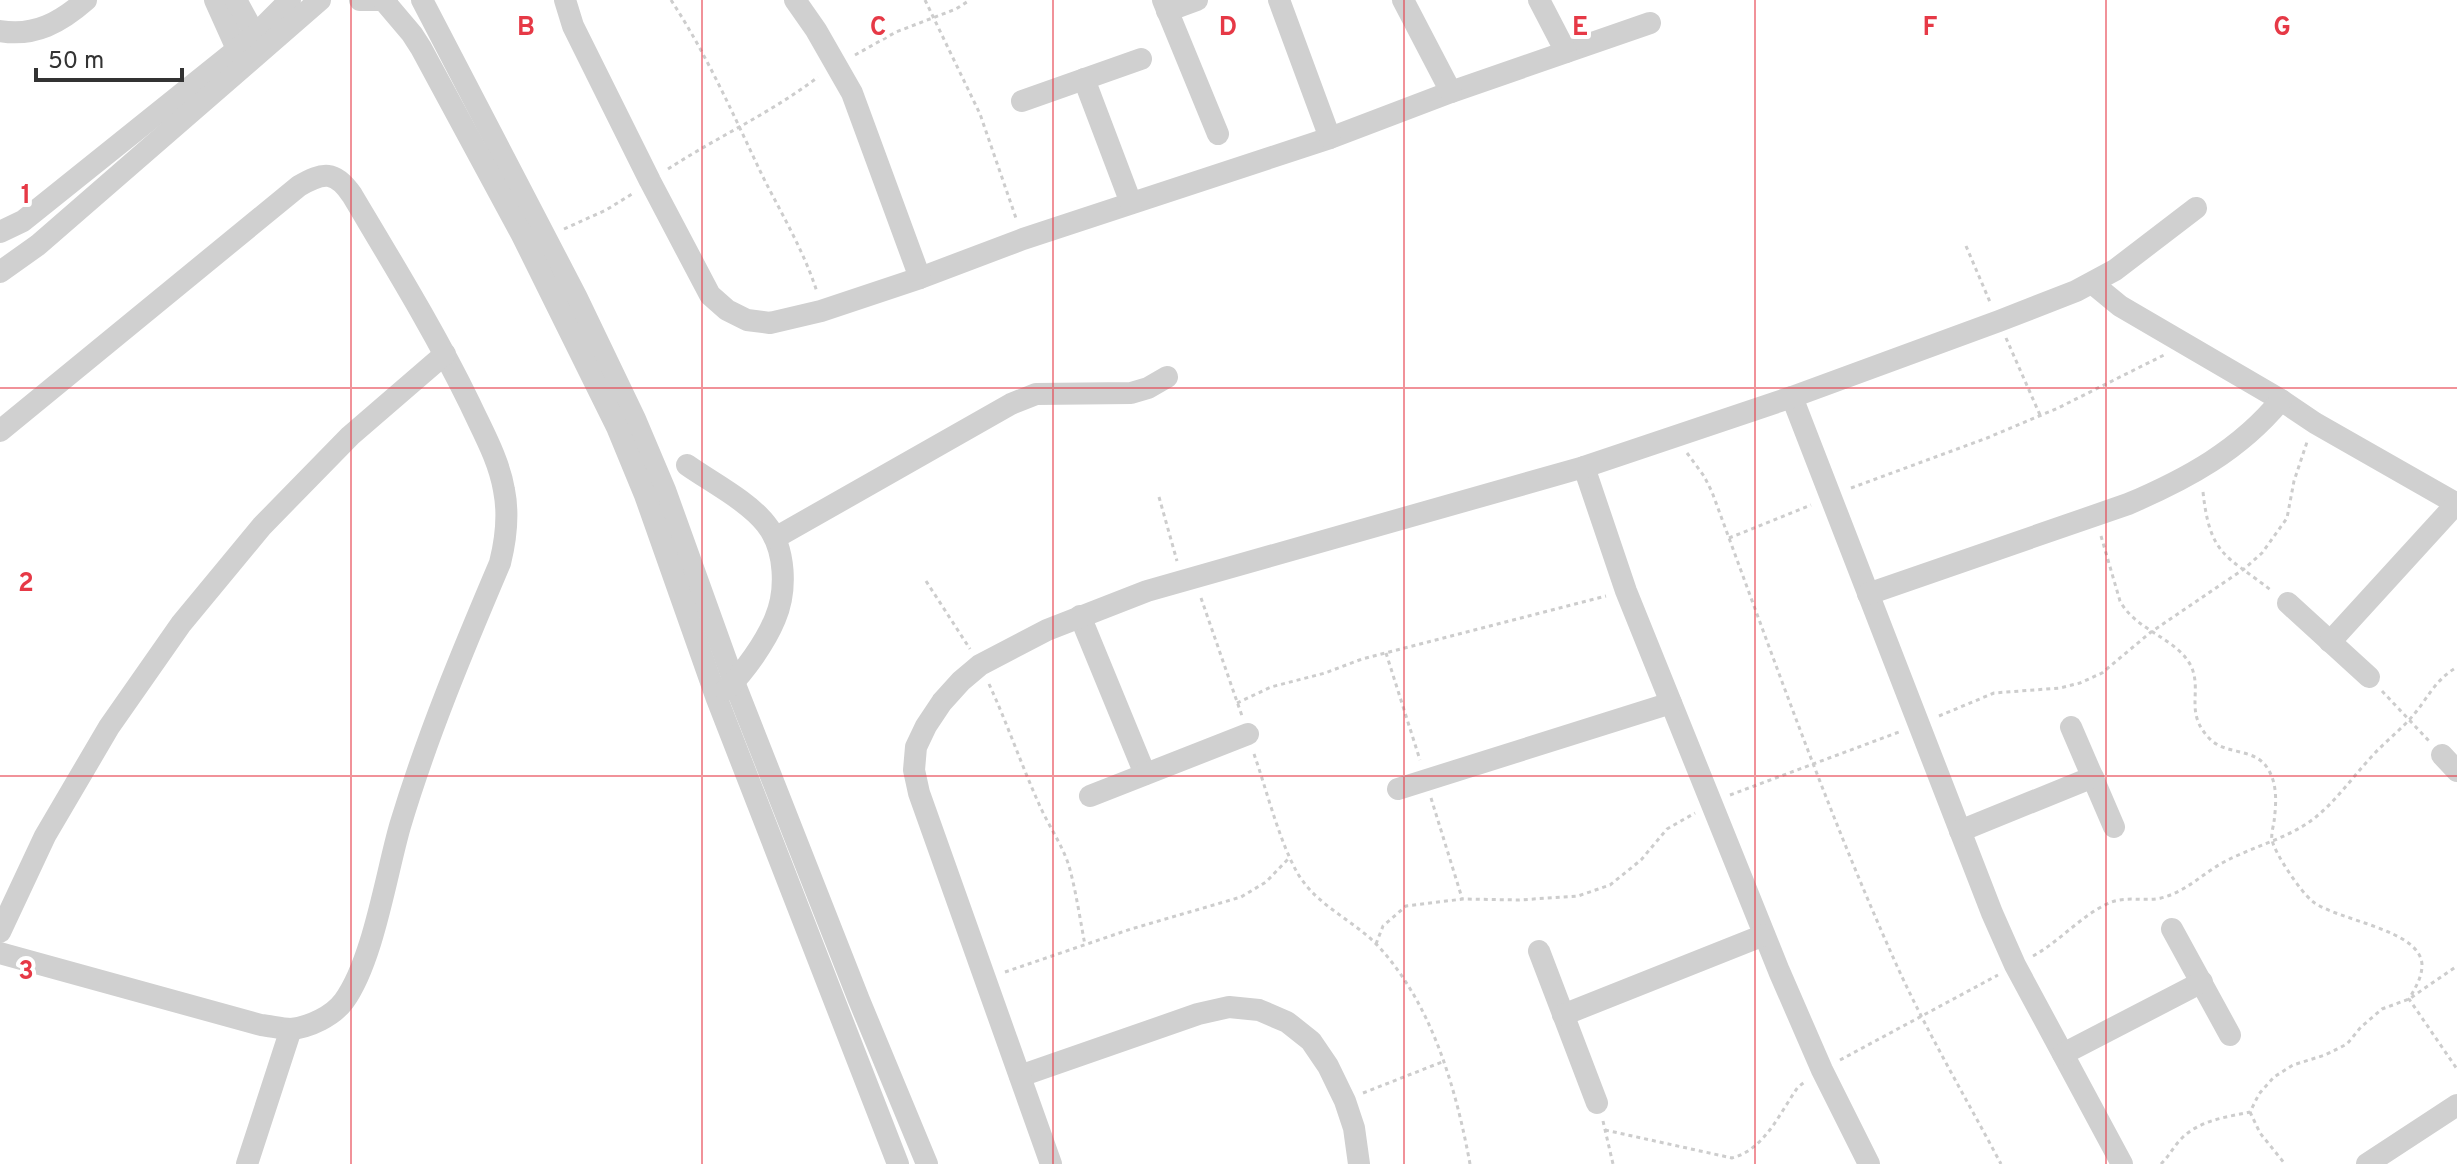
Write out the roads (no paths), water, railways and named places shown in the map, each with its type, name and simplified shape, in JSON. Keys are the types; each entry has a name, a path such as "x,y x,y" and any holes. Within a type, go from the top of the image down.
{"street":[{"path":"0,31 36,30 57,23 86,0"},
{"path":"215,0 246,42"},
{"path":"236,0 246,42"},
{"path":"0,232 23,221 246,42 290,0"},
{"path":"0,272 38,245 320,0"},
{"path":"360,0 386,0 421,48 586,361 645,495 717,699 898,1164"},
{"path":"422,0 603,350 665,490 734,682 927,1164"},
{"path":"565,0 573,26 710,295 727,310 747,320 770,323 821,311 920,278 1023,239 1330,138 1650,23"},
{"path":"795,0 838,65 861,112 920,278"},
{"path":"1197,0 1165,6 1218,134"},
{"path":"1279,0 1330,138"},
{"path":"1403,0 1451,92"},
{"path":"1539,0 1566,52"},
{"path":"1022,101 1141,59"},
{"path":"1084,79 1131,203"},
{"path":"0,431 299,186 316,176 328,175 343,181 445,354 498,466 507,515 500,563 440,706 401,825 369,945 343,1002 320,1021 291,1029 261,1025 0,953"},
{"path":"1051,1164 919,793 914,770 916,747 926,726 942,702 980,665 1080,616 1188,578 1584,467 1792,397 2051,302 2092,283 2138,255 2196,208"},
{"path":"2092,283 2120,306 2457,504 2330,642"},
{"path":"0,932 45,836 109,727 181,624 273,515 350,436 445,354"},
{"path":"775,538 1011,404 1036,394 1131,393 1167,377"},
{"path":"1792,397 1992,913 2015,965 2122,1164"},
{"path":"1868,594 2167,488 2235,447 2264,421 2281,400"},
{"path":"687,465 767,525 775,538 781,561 783,590 776,618 734,682 717,699"},
{"path":"1584,467 1626,591 1764,935 1822,1070 1869,1164"},
{"path":"2288,603 2369,677"},
{"path":"1080,616 1145,774"},
{"path":"1398,789 1671,703"},
{"path":"2071,727 2114,827"},
{"path":"1090,796 1248,734"},
{"path":"1960,831 2093,777"},
{"path":"2172,929 2230,1035"},
{"path":"1563,1015 1764,935"},
{"path":"1539,951 1597,1103"},
{"path":"2063,1054 2202,982"},
{"path":"1020,1076 1198,1014 1229,1007 1259,1010 1287,1022 1311,1041 1319,1053 1345,1101 1354,1128 1359,1164"},
{"path":"247,1164 291,1029"},
{"path":"2367,1164 2457,1105"}]}
